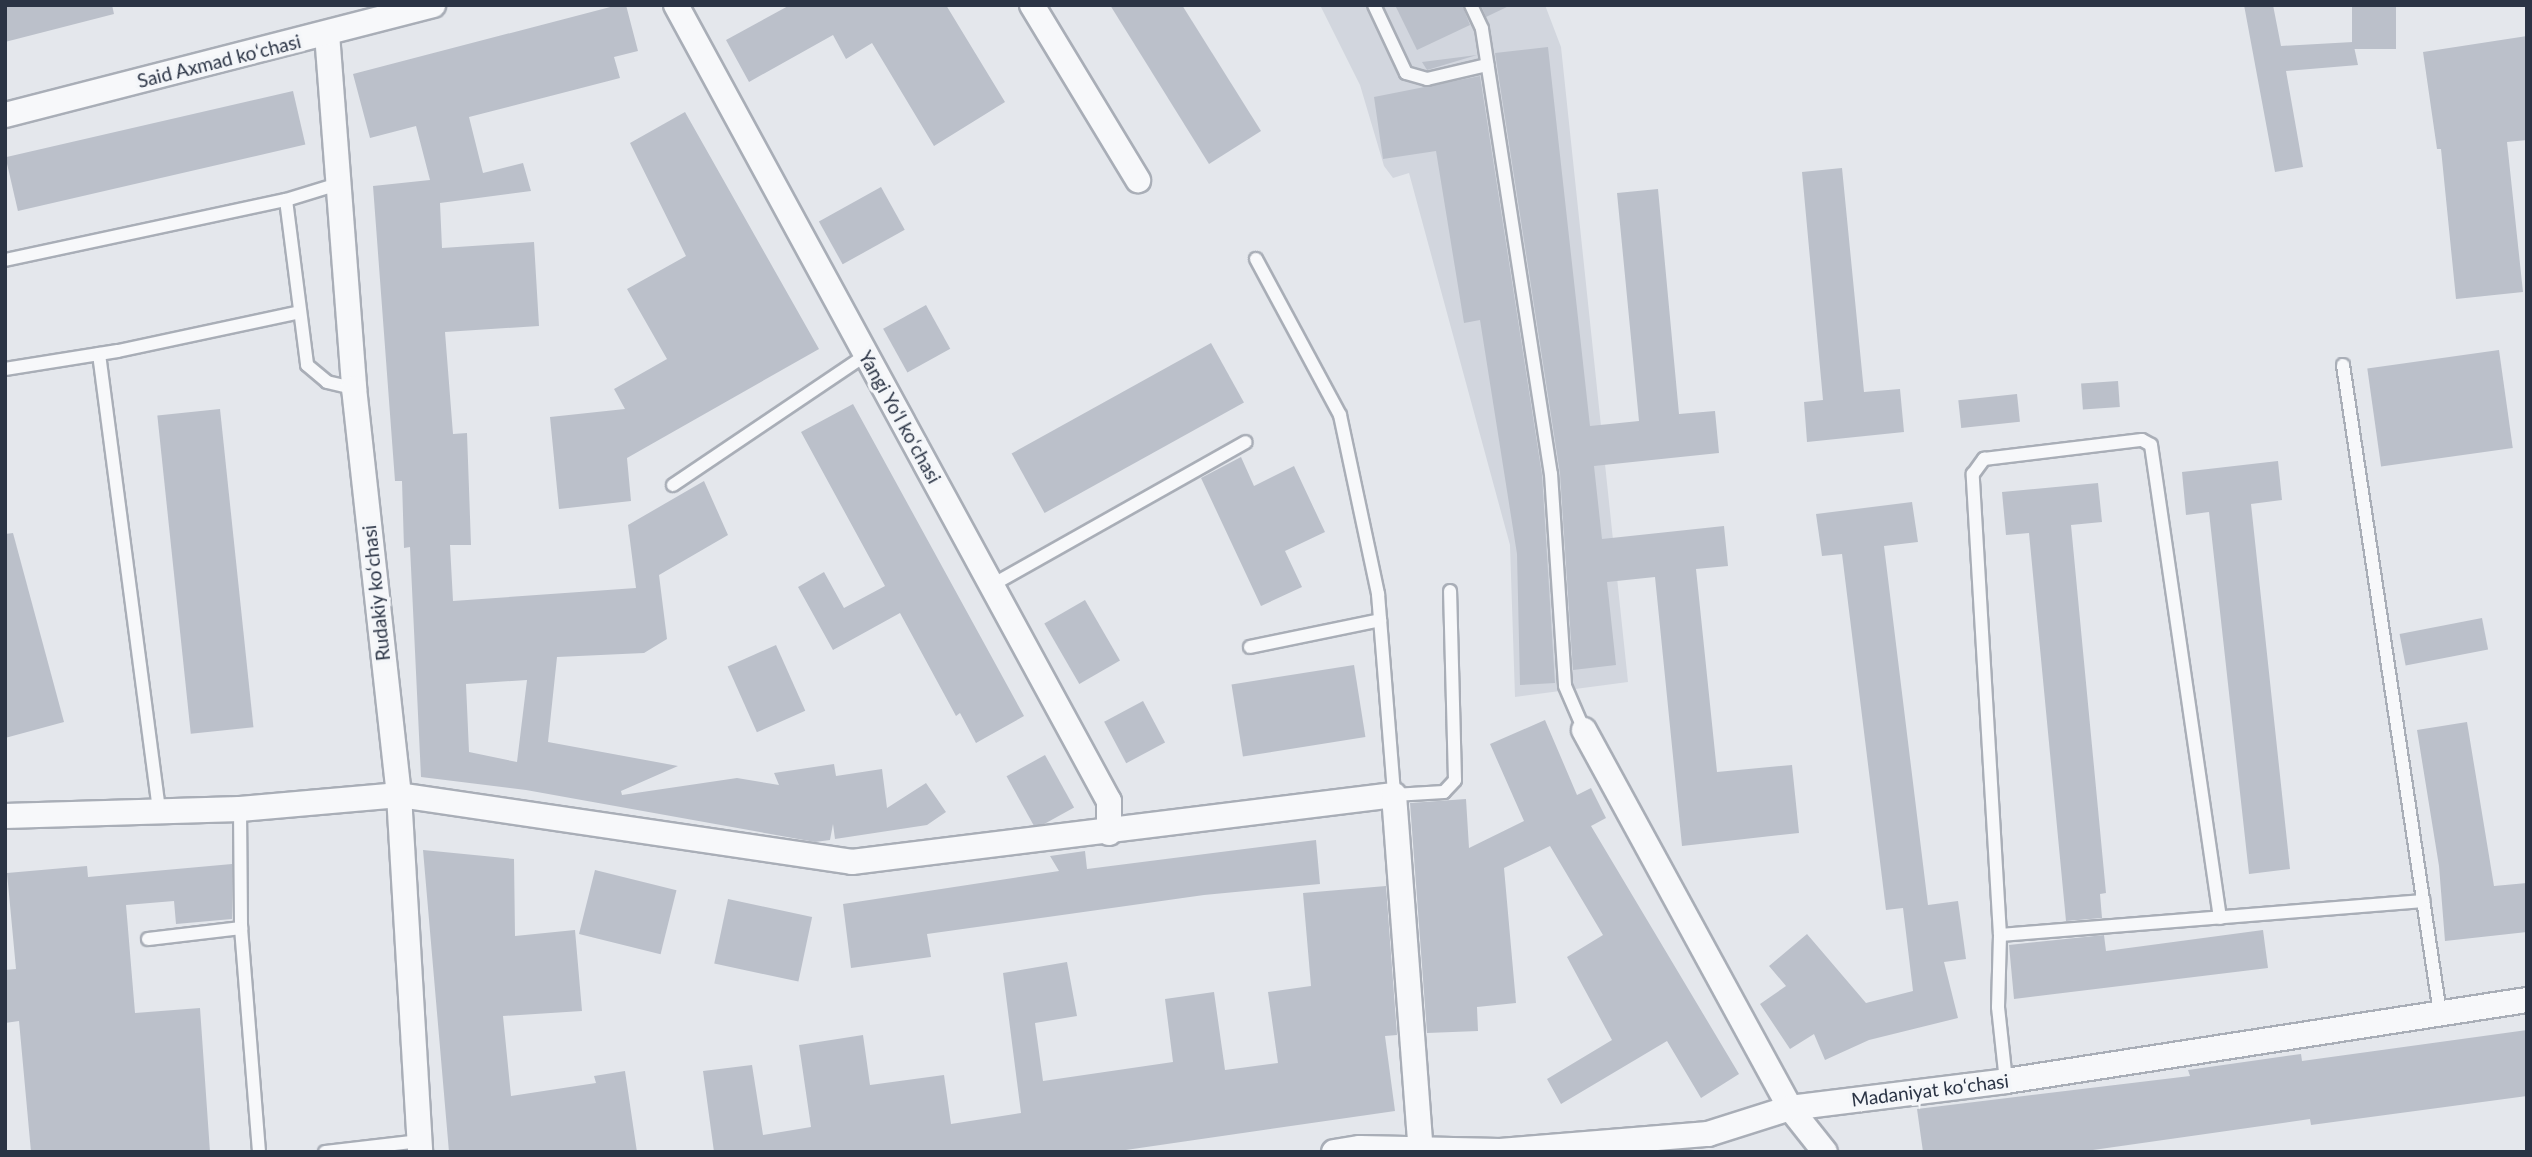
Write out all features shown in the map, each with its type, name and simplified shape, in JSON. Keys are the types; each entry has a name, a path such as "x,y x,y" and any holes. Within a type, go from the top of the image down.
{"street":[{"name":"Said Axmad koʻchasi","path":"5,116 433,5"},
{"name":"Yangi Yoʻl koʻchasi","path":"676,5 1109,801 1110,833"},
{"path":"1032,5 1138,180"},
{"name":"Rudakiy koʻchasi","path":"327,34 335,186 398,796 420,1146"},
{"path":"1584,730 1790,1108 1825,1152"},
{"path":"5,816 240,809 398,796 852,862 1110,833 1394,795 1421,1150"},
{"name":"Madaniyat koʻchasi","path":"1334,1152 1500,1151 1709,1135 1790,1108 2006,1081 2527,1000"}],"lane":[{"path":"1374,5 1406,73 1427,79 1487,65"},
{"path":"1471,5 1482,29 1551,474 1565,686 1584,730"},
{"path":"5,260 286,200 335,186"},
{"path":"286,200 307,365 327,382 354,388"},
{"path":"1255,259 1340,415 1380,620 1394,795 1444,792 1455,780 1450,591"},
{"path":"5,369 99,354 300,312"},
{"path":"99,354 159,811"},
{"path":"673,485 866,355"},
{"path":"2343,365 2441,1013"},
{"path":"2006,1081 1998,1007 2000,935 1973,474 1984,459 2142,440 2151,445 2220,918"},
{"path":"992,585 1246,442"},
{"path":"1250,647 1380,620"},
{"path":"240,809 242,928 259,1152"},
{"path":"2000,935 2424,901"},
{"path":"148,939 242,928"},
{"path":"328,1152 420,1146"}],"shaded area":[{"path":"1320,5 1545,5 1561,47 1628,682 1515,697 1510,545 1409,173 1393,178 1384,166 1360,85"}],"building":[{"path":"5,5 112,5 114,14 5,42"},
{"path":"626,5 638,51 614,57 620,78 469,117 483,173 523,163 531,191 440,203 442,248 534,242 539,326 445,332 453,434 467,433 471,545 450,545 453,601 636,588 628,525 704,481 728,535 659,575 667,639 644,653 557,657 548,742 678,766 621,791 622,795 737,778 779,785 774,773 834,764 836,776 882,769 887,808 926,783 946,812 927,825 835,839 833,824 830,840 815,842 526,790 421,777 410,547 404,548 402,481 395,481 373,186 430,180 416,126 370,138 353,74","holes":["527,680 517,762 469,752 466,684"]},
{"path":"790,5 946,5 1005,102 934,146 872,43 846,59 833,35 749,82 726,40"},
{"path":"1110,5 1182,5 1261,131 1209,164"},
{"path":"1395,5 1462,5 1470,25 1417,50"},
{"path":"1481,5 1511,5 1486,17"},
{"path":"2244,5 2273,5 2281,46 2353,42 2358,65 2286,71 2303,167 2275,172"},
{"path":"2352,5 2396,5 2396,49 2352,49"},
{"path":"2527,36 2527,140 2507,142 2523,292 2456,299 2441,149 2437,149 2423,52"},
{"path":"1548,47 1590,426 1639,421 1617,193 1658,189 1679,414 1715,411 1719,453 1594,466 1602,539 1724,526 1728,566 1696,569 1717,772 1792,765 1799,833 1682,846 1655,577 1607,582 1616,665 1573,670 1560,473 1495,53"},
{"path":"1477,55 1427,70 1422,62"},
{"path":"1480,76 1542,475 1555,683 1520,685 1517,554 1480,320 1464,323 1436,151 1383,159 1374,97"},
{"path":"293,91 305,145 18,211 6,157"},
{"path":"685,112 819,349 627,458 631,501 559,509 550,417 625,409 614,389 667,359 627,289 686,256 630,143"},
{"path":"1842,168 1864,392 1900,389 1904,432 1807,442 1804,402 1823,400 1802,172"},
{"path":"881,187 905,230 843,264 819,221"},
{"path":"926,305 950,349 907,372 883,329"},
{"path":"1211,343 1244,402 1045,513 1012,454"},
{"path":"2499,350 2513,448 2381,467 2367,369"},
{"path":"2118,381 2120,407 2083,410 2081,384"},
{"path":"2017,394 2020,422 1961,428 1958,400"},
{"path":"853,404 1024,716 976,743 960,713 956,716 900,613 833,650 798,587 824,572 844,608 885,586 801,432"},
{"path":"220,409 253,727 191,734 157,416"},
{"path":"1241,457 1254,486 1294,466 1325,532 1285,551 1302,587 1261,606 1201,478"},
{"path":"2278,461 2282,500 2251,504 2290,869 2249,874 2209,512 2186,515 2182,472"},
{"path":"2098,483 2102,522 2071,525 2106,893 2100,894 2102,918 2066,921 2029,533 2006,535 2002,492"},
{"path":"1912,502 1918,542 1884,546 1928,905 1958,901 1966,959 1944,962 1958,1018 1869,1040 1825,1060 1814,1034 1790,1049 1760,1004 1786,986 1769,966 1807,934 1866,1003 1913,991 1903,908 1886,910 1842,554 1822,556 1816,514"},
{"path":"13,533 64,722 5,738 5,534"},
{"path":"1085,600 1120,661 1079,684 1044,624"},
{"path":"2482,618 2488,649 2406,665 2400,634"},
{"path":"776,645 805,711 757,732 728,667"},
{"path":"1354,665 1365,737 1243,756 1232,684"},
{"path":"1143,701 1165,742 1126,763 1104,722"},
{"path":"1545,720 1577,795 1591,788 1606,818 1591,826 1739,1074 1701,1098 1667,1041 1561,1104 1547,1079 1612,1040 1567,957 1603,935 1550,846 1504,868 1516,1003 1477,1007 1478,1031 1427,1033 1410,803 1466,799 1469,848 1524,821 1490,744"},
{"path":"2467,722 2494,886 2527,883 2527,932 2445,941 2439,866 2417,730"},
{"path":"1045,755 1074,807 1036,829 1007,776"},
{"path":"1316,840 1320,884 1204,895 927,934 931,957 851,968 843,904 1059,871 1050,856 1085,851 1087,869"},
{"path":"423,850 514,859 515,936 575,930 582,1011 503,1016 511,1096 596,1083 594,1076 625,1071 637,1152 449,1152"},
{"path":"232,864 232,919 176,924 174,901 126,905 135,1013 200,1008 210,1152 31,1152 19,1021 5,1023 5,970 16,969 7,873 87,866 88,877"},
{"path":"595,870 677,890 661,954 579,934"},
{"path":"1386,886 1397,1035 1385,1036 1395,1111 1112,1152 714,1152 703,1071 752,1065 763,1135 811,1127 799,1045 863,1035 870,1085 944,1075 951,1124 1021,1113 1003,973 1067,962 1077,1016 1035,1023 1043,1081 1173,1062 1165,999 1214,992 1225,1070 1278,1063 1268,992 1311,986 1303,893"},
{"path":"728,899 812,917 798,981 714,964"},
{"path":"2263,930 2268,968 2014,999 2009,945 2104,935 2106,951"},
{"path":"2527,1030 2527,1096 2311,1125 2310,1119 2079,1152 1923,1152 1917,1109 2190,1076 2188,1070 2301,1054 2302,1061"}]}
